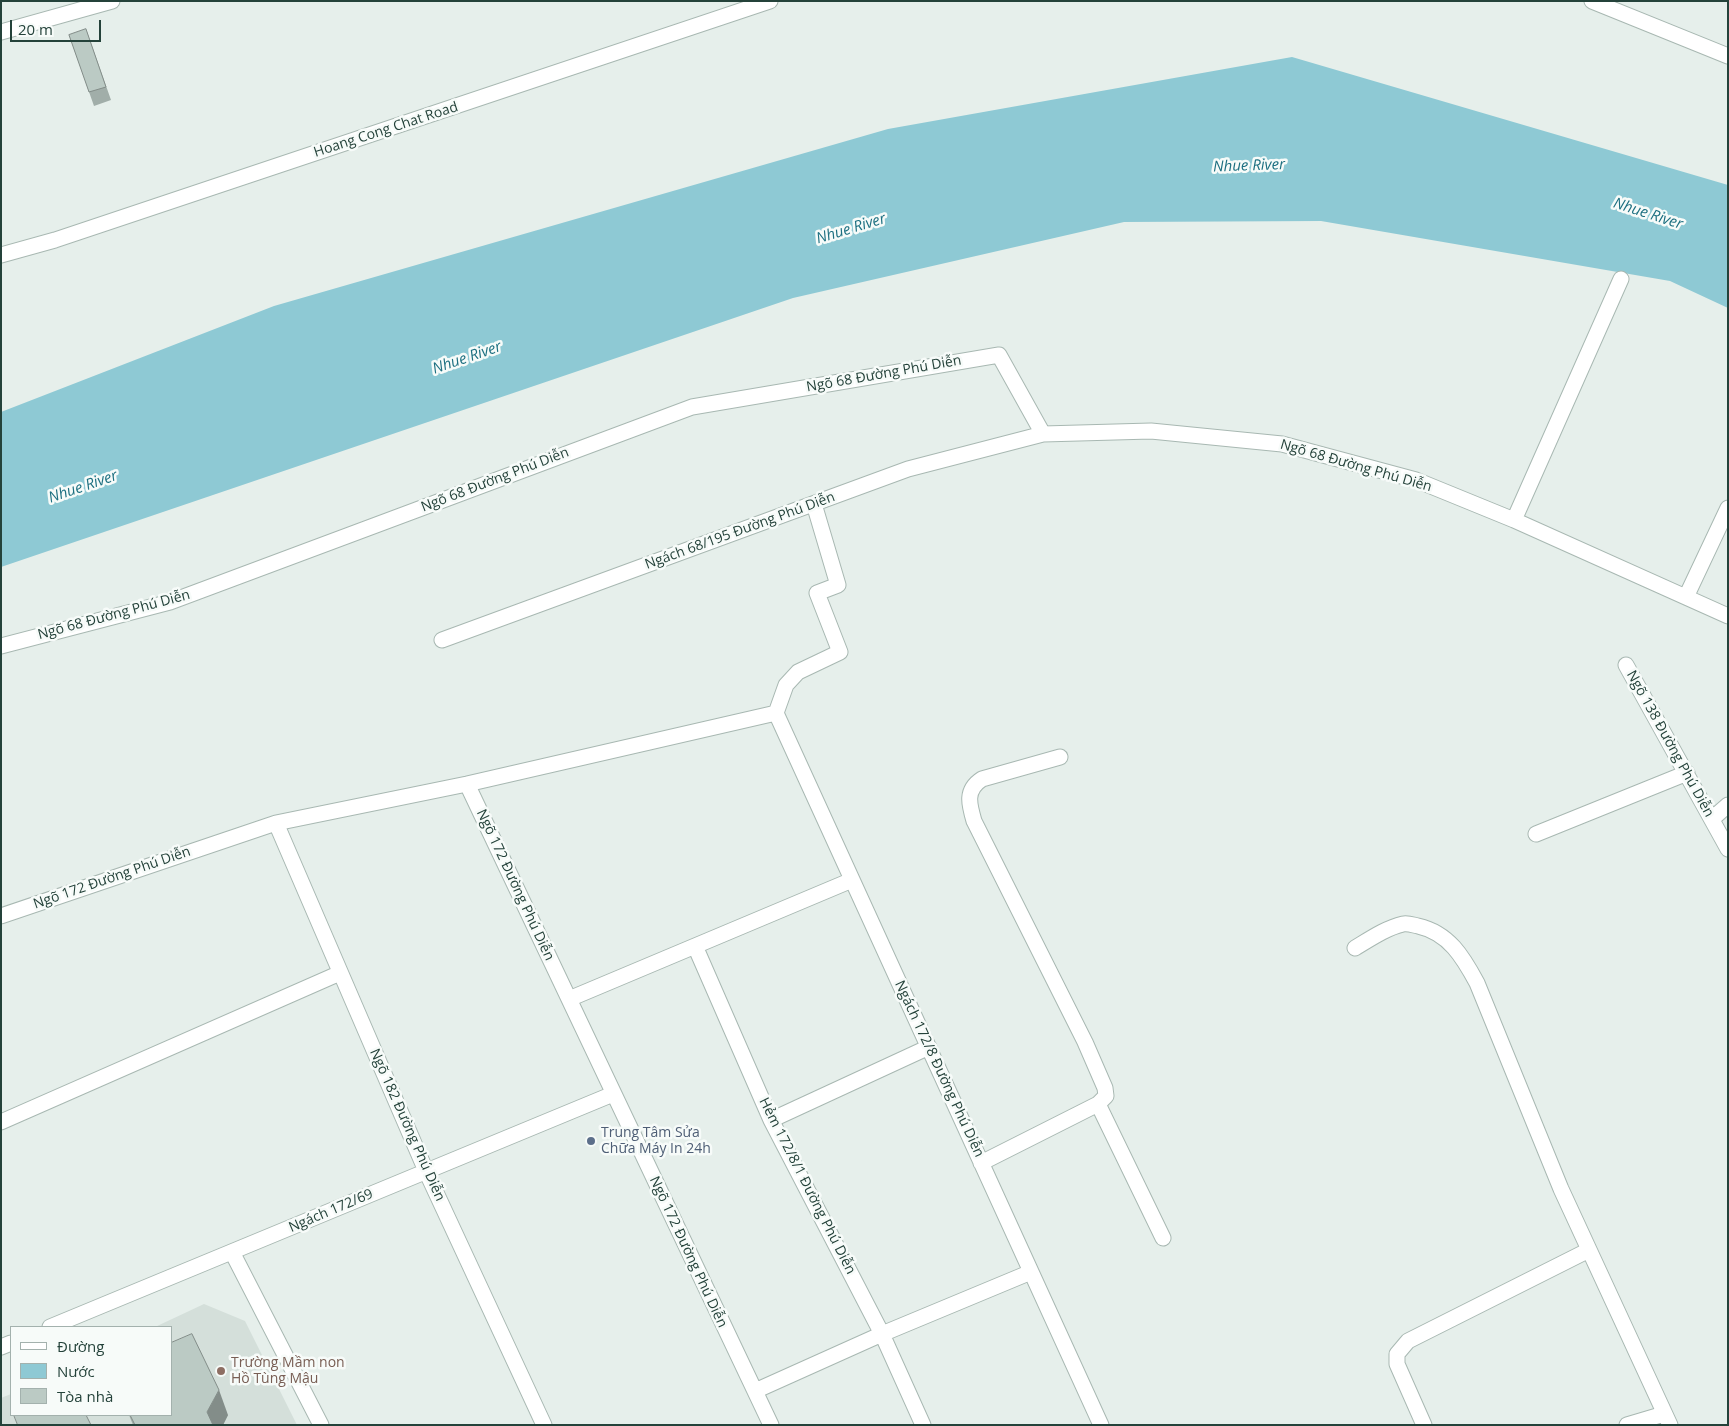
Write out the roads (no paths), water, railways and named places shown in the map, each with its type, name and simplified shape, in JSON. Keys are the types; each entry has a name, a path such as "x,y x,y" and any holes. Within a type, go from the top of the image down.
{"street":[{"path":"1,32 112,1"},
{"name":"Hoang Cong Chat Road","path":"1,256 55,240 770,1"},
{"path":"1592,1 1728,56"},
{"path":"1514,520 1621,279"},
{"name":"Ngõ 68 Đường Phú Diễn","path":"1,646 170,602 692,406 999,354 1043,434 1151,431 1282,444 1416,480 1514,520 1728,616"},
{"name":"Ngách 68/195 Đường Phú Diễn","path":"442,640 908,469 1043,434"},
{"path":"467,784 776,713 786,685 798,672 840,652 817,593 838,585 814,504"},
{"path":"1686,597 1728,508"},
{"name":"Ngõ 138 Đường Phú Diễn","path":"1626,665 1728,849"},
{"name":"Ngách 172/8 Đường Phú Diễn","path":"776,713 1031,1272 1098,1424"},
{"path":"981,1163 1098,1104 1106,1096 1102,1081 974,821 969,804 970,792 975,784 982,779 1060,757"},
{"path":"1536,834 1686,773"},
{"name":"Ngõ 172 Đường Phú Diễn","path":"1,916 276,823 467,784 771,1425"},
{"path":"1712,818 1728,805"},
{"name":"Ngõ 182 Đường Phú Diễn","path":"276,823 426,1171 544,1425"},
{"path":"569,999 852,880"},
{"path":"1355,948 1384,931 1406,923 1428,928 1450,942 1463,957 1477,983 1561,1189 1667,1420 1627,1425"},
{"name":"Hẻm 172/8/1 Đường Phú Diễn","path":"695,946 771,1120 882,1334 923,1425"},
{"path":"1,1122 340,972"},
{"path":"771,1120 929,1047"},
{"name":"Ngách 172/69","path":"52,1326 613,1094"},
{"path":"1098,1104 1163,1238"},
{"path":"1424,1425 1397,1364 1397,1354 1408,1341 1589,1250"},
{"path":"232,1252 321,1425"},
{"path":"754,1392 882,1334 1031,1272"}],"water":[{"name":"Nhue River","path":"1292,57 1728,185 1728,308 1670,281 1321,221 1124,222 793,298 1,567 1,412 274,306 888,129"}],"place":[{"name":"Trung Tâm Sửa Chữa Máy In 24h","path":"591,1141"},
{"name":"Trường Mầm non Hồ Tùng Mậu","path":"221,1371"}]}
